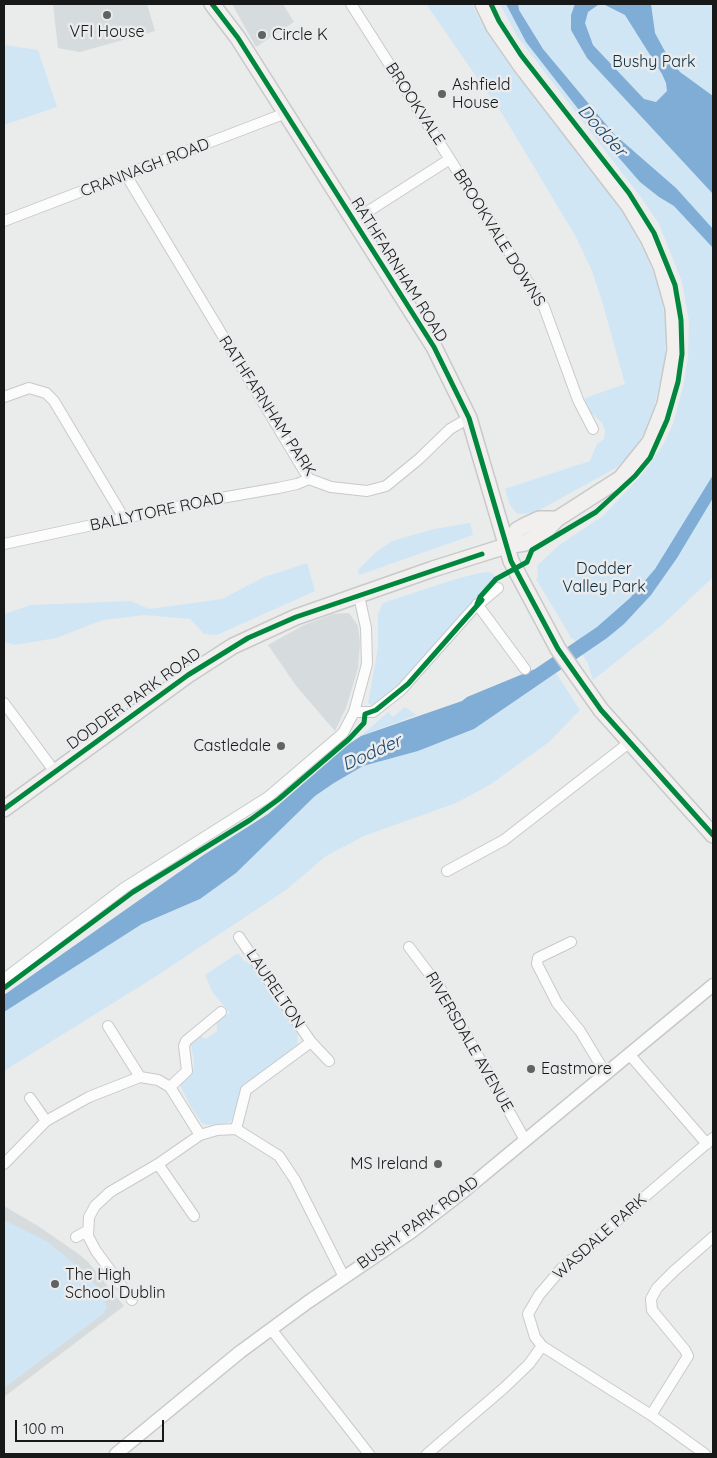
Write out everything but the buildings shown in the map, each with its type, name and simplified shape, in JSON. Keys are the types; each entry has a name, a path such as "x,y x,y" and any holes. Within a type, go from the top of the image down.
{"main road":[{"name":"RATHFARNHAM ROAD","path":"212,4 238,38 434,347 469,418 506,546 518,576 558,649 601,710 713,835"},
{"path":"483,4 494,27 520,66 614,186 640,223 662,266 673,308 675,336 671,377 659,422 650,442 621,478 557,519 539,518 517,530 506,546"},
{"name":"DODDER PARK ROAD","path":"4,809 188,675 233,646 296,617 433,569 506,546"}],"street":[{"name":"BROOKVALE","path":"351,4 450,159 353,221"},
{"name":"CRANNAGH ROAD","path":"4,221 286,114"},
{"name":"BROOKVALE DOWNS","path":"450,159 544,307 578,400 593,429"},
{"name":"RATHFARNHAM PARK","path":"126,175 309,479 331,487 366,491 386,486 419,459 450,429 469,418"},
{"path":"4,397 29,388 46,393 54,401 125,520"},
{"name":"BALLYTORE ROAD","path":"4,544 125,520 204,501 278,488 309,479"},
{"path":"354,712 372,712 401,690 477,604 498,588"},
{"path":"4,979 124,888 280,788 343,733 354,712 366,664 366,628 359,596"},
{"path":"477,604 525,669"},
{"path":"4,703 55,772"},
{"path":"447,871 504,840 630,742"},
{"name":"LAURELTON","path":"239,937 310,1042 329,1062"},
{"path":"571,942 538,958 537,964 557,1002 580,1031 606,1074"},
{"name":"RIVERSDALE AVENUE","path":"409,947 440,988 526,1140"},
{"name":"BUSHY PARK ROAD","path":"116,1454 188,1394 272,1329 411,1232 526,1140 713,985"},
{"path":"170,1087 187,1071 184,1046 186,1041 221,1012"},
{"path":"108,1026 140,1077"},
{"name":"LAURELTON","path":"236,1129 246,1090 310,1042"},
{"name":"WASDALE PARK","path":"542,1346 535,1336 528,1314 551,1280 562,1268 710,1141 629,1054"},
{"path":"4,1164 46,1121 89,1098 140,1077 158,1080 170,1087 200,1135"},
{"path":"30,1098 46,1121"},
{"path":"132,1300 96,1251 87,1231 89,1217 95,1206 110,1192 158,1164 200,1135 217,1130 236,1129 279,1156 295,1180 344,1277"},
{"path":"158,1164 194,1216"},
{"path":"76,1237 87,1231"},
{"path":"651,1415 688,1356 652,1310 651,1299 657,1288 713,1237"},
{"path":"272,1329 369,1454"},
{"path":"428,1454 504,1388 529,1364 542,1346 651,1415 706,1454"}],"shaded area":[{"path":"53,4 147,4 155,31 80,52 58,48"},
{"name":"Circle K","path":"232,4 283,4 294,22 256,47"},
{"path":"349,613 358,626 360,643 358,668 346,708 335,731 297,687 268,645 304,625 333,614"},
{"name":"The High School Dublin","path":"4,1206 38,1226 80,1255 124,1306 4,1397"}],"green space":[{"path":"426,4 472,4 481,22 511,68 630,223 647,256 661,293 666,328 665,362 652,416 646,430 632,453 616,468 534,513 517,514 510,505 505,489 590,461 597,444 604,439 605,431 602,423 589,411 585,398 625,384 592,271 576,237 503,115"},
{"name":"Dodder Valley Park","path":"500,4 713,4 713,577 661,626 593,680 588,664 574,639 572,639 536,579 538,577 537,566 559,545 603,516 645,471 663,445 673,424 683,387 688,357 689,321 682,282 659,224 643,200 517,36"},
{"path":"4,45 38,50 57,107 4,125"},
{"path":"470,523 473,535 359,575 358,570 376,552 392,541 434,529"},
{"path":"307,563 315,591 217,635 204,634 190,619 145,615 103,620 56,638 15,645 4,642 4,614 31,605 131,601 149,609 222,599 264,577"},
{"path":"485,572 492,573 495,577 399,685 381,700 371,705 368,703 378,648 378,614 383,603 459,578"},
{"path":"556,673 580,710 549,742 491,784 456,803 364,836 326,856 286,890 158,975 4,1071 4,1012 142,924 200,899 236,873 315,796 334,783 363,766 418,751 474,729"},
{"path":"405,707 417,715 361,736 388,712 393,717"},
{"path":"238,953 245,962 251,963 295,1025 298,1034 297,1045 242,1087 232,1120 227,1123 208,1125 202,1123 191,1107 180,1085 193,1071 194,1062 191,1044 200,1036 206,1039 217,1031 217,1021 230,1013 213,993 205,975"},
{"name":"The High School Dublin","path":"4,1220 48,1242 85,1273 103,1294 107,1307 102,1315 4,1388"}],"water":[{"name":"Dodder","path":"506,4 518,4 519,10 543,49 614,134 676,188 713,229 713,248 674,206 640,182 593,128 526,42"},
{"path":"575,4 651,4 655,33 668,57 680,72 713,96 713,194 587,58 571,30 571,15","holes":["598,5 605,5 625,15 662,74 667,91 656,102 644,99 593,45 585,23 588,12"]},
{"name":"Dodder","path":"713,475 713,498 677,558 651,595 624,624 607,638 474,729 418,751 363,766 334,783 315,796 236,873 200,899 142,924 4,1012 4,995 202,856 268,814 349,744 361,736 462,701 467,697 535,669 597,627 630,598 655,569"}],"cycle path":[{"path":"212,4 238,38 434,347 469,418 511,561 558,649 601,710 713,835"},
{"path":"477,604 480,597 496,579 527,562 532,550 596,512 635,476 650,458 667,420 678,382 682,354 681,320 675,285 654,233 629,193 521,55 499,21 491,4"},
{"path":"4,809 188,675 248,638 296,617 482,554"},
{"path":"4,988 133,892 250,820 279,799 349,739 364,723 365,714 376,710 408,684 482,600"}],"place":[{"name":"VFI House","path":"107,15"},
{"name":"Circle K","path":"262,35"},
{"name":"Ashfield House","path":"442,94"},
{"name":"Castledale","path":"281,746"},
{"name":"Eastmore","path":"531,1069"},
{"name":"MS Ireland","path":"438,1164"},
{"name":"The High School Dublin","path":"55,1284"}],"park label":[{"name":"Bushy Park","path":"654,62"}]}
